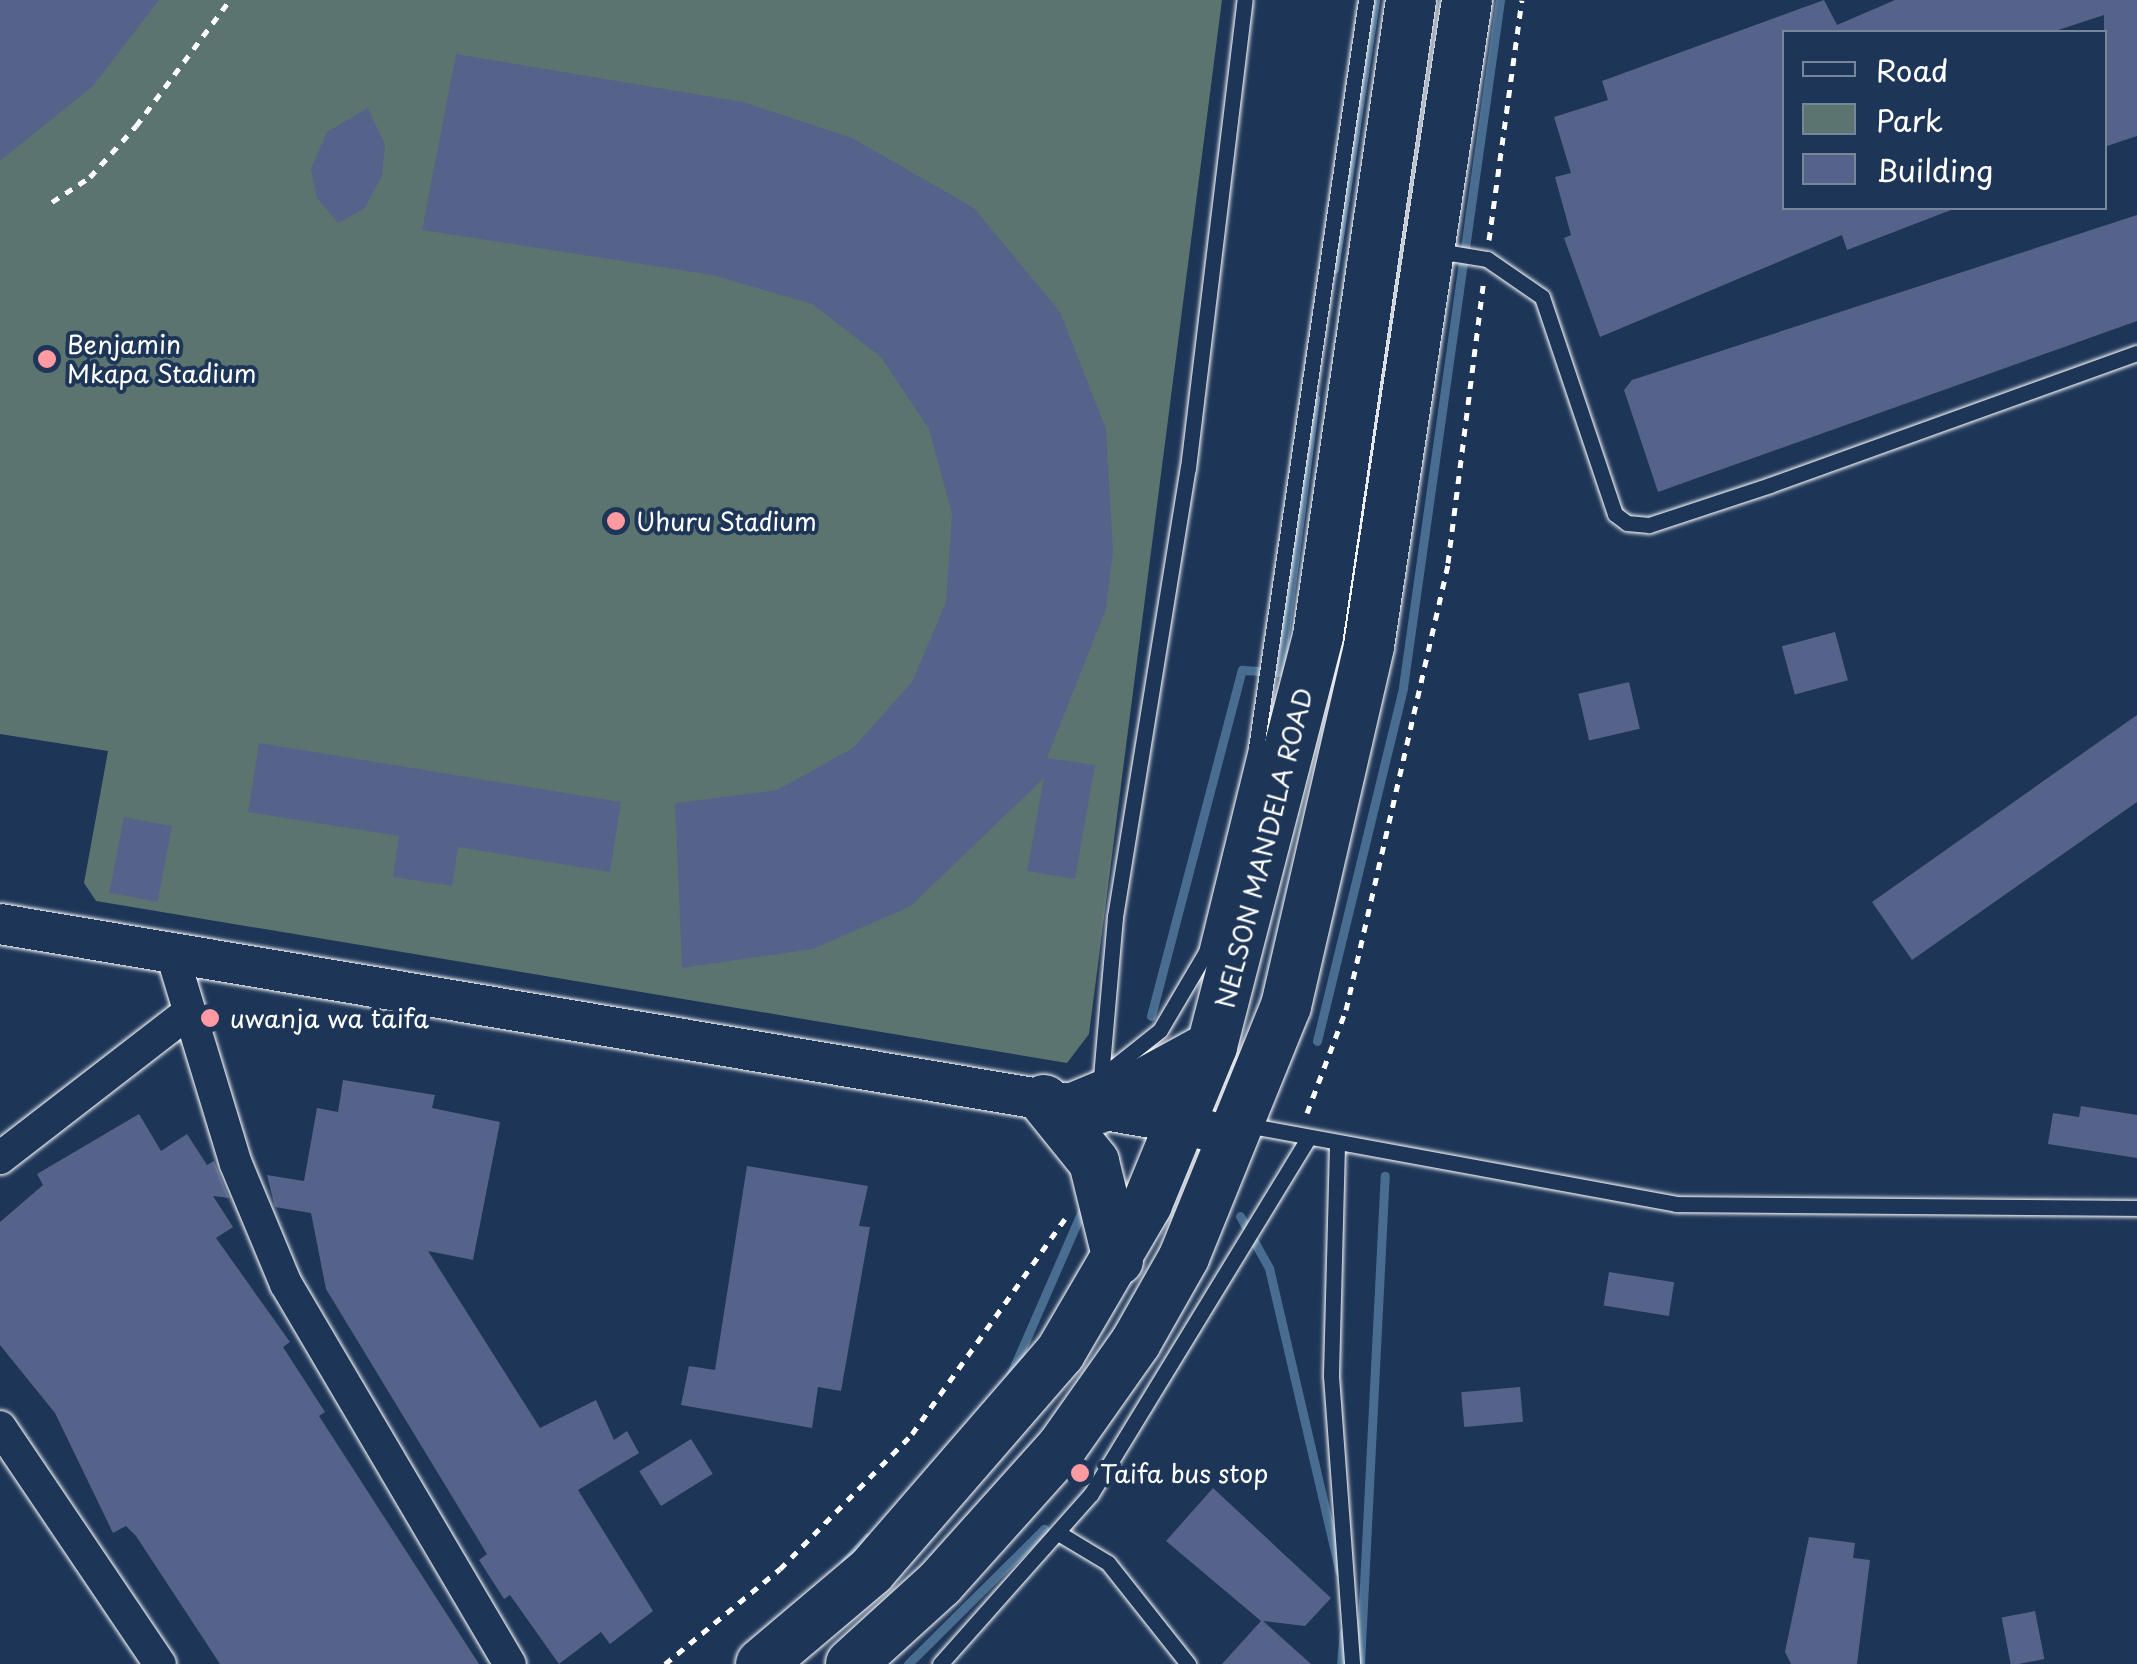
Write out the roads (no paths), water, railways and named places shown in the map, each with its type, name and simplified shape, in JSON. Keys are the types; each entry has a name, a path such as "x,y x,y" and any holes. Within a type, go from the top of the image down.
{"main road":[{"name":"NELSON MANDELA ROAD","path":"761,1664 870,1571 974,1462 1060,1353 1118,1260 1182,1122 1212,1046 1318,636 1411,0"},
{"path":"851,1664 940,1583 1062,1446 1184,1257 1238,1132 1331,842 1432,250 1468,0"},
{"path":"1099,1093 1212,1046"},
{"path":"1044,1100 1094,1162 1118,1260"}],"street":[{"path":"0,924 174,957 1044,1100 1099,1093 1182,1122 1238,1132"},
{"path":"174,957 189,1012 286,1284 510,1664"},
{"path":"0,1158 189,1012"},
{"path":"0,1427 160,1664"}],"lane":[{"path":"1099,1093 1114,917 1188,468 1245,0"},
{"path":"1099,1093 1160,1030 1206,952 1256,748 1366,0"},
{"path":"1432,250 1487,258 1542,296 1615,514 1627,522 1649,525 1770,485 2137,353"},
{"path":"1238,1132 1308,1139 1676,1204 2137,1208"},
{"path":"940,1664 1060,1534 1154,1398 1308,1139"},
{"path":"1337,1145 1331,1376 1352,1664"},
{"path":"1060,1534 1108,1563 1188,1664"}],"waterway":[{"path":"1334,269 1375,0"},
{"path":"1317,1041 1403,687 1500,0"},
{"path":"1151,1016 1242,670 1280,672 1315,398"},
{"path":"1360,1664 1385,1176"},
{"path":"1010,1376 1084,1207"},
{"path":"1240,1216 1269,1268 1340,1572"},
{"path":"908,1664 1044,1529"},
{"path":"845,1562 868,1537"},
{"path":"1341,1664 1344,1632"}],"place":[{"name":"Benjamin Mkapa Stadium","path":"47,359"},
{"name":"Uhuru Stadium","path":"616,521"},
{"name":"uwanja wa taifa","path":"210,1018"},
{"name":"Taifa bus stop","path":"1080,1473"}]}
